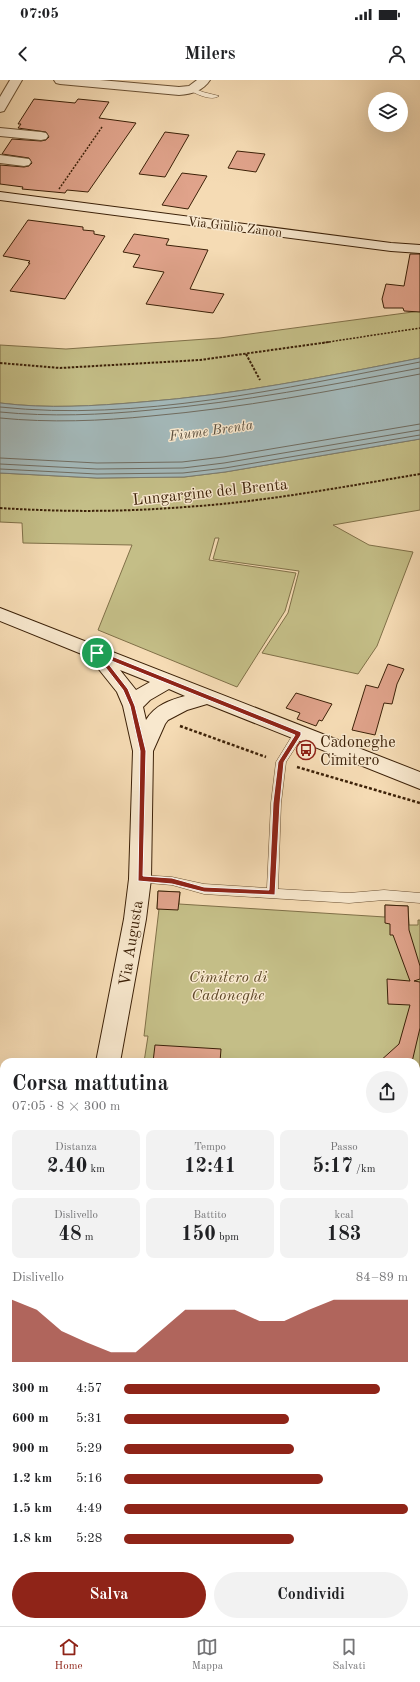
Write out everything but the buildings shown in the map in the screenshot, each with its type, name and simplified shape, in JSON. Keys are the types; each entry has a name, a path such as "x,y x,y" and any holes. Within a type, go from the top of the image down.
{"street":[{"path":"0,108 16,80"},
{"path":"60,80 179,91 193,90 200,86 204,80"},
{"path":"0,132 41,136"},
{"path":"0,159 24,162"},
{"name":"Via Giulio Zanon","path":"1,197 50,202 391,247 420,249"},
{"path":"0,614 208,698 420,781"},
{"name":"Via Augusta","path":"97,653 125,689 132,706 143,751 140,879 135,919 109,1058"},
{"path":"132,706 143,695 167,681"},
{"name":"Via Augusta","path":"143,751 158,718 170,718 167,681"},
{"path":"170,718 192,701 208,698"}],"lane":[{"path":"193,90 201,94 216,96"},
{"path":"272,893 276,803 281,762 299,734"},
{"path":"140,879 172,881 204,889 349,898 384,895 420,898"}],"path":[{"path":"50,202 102,128"},
{"path":"0,363 60,368 200,360 375,336 420,328"},
{"path":"246,354 260,380"},
{"name":"Lungargine del Brenta","path":"0,508 31,510 129,510 213,505 420,474"},
{"path":"170,718 266,757"},
{"path":"297,767 420,802"}],"green space":[{"path":"420,311 420,358 247,390 177,399 106,405 71,406 36,406 0,403 0,345 66,349 220,338"},
{"path":"420,439 420,510 333,525 369,545 413,552 377,646 358,674 262,653 288,613 299,571 213,559 219,538 215,538 209,560 296,573 285,611 237,687 98,630 132,545 23,543 22,523 0,522 0,473 97,478 184,477 225,472"},
{"name":"Cimitero di Cadoneghe","path":"158,891 180,892 179,904 385,917 385,905 408,906 409,925 418,925 418,920 420,920 420,1058 145,1058 148,1036 144,1036 159,909 157,909"}],"water":[{"name":"Fiume Brenta","path":"420,358 420,439 225,472 184,477 97,478 0,473 0,403 36,406 71,406 106,405 177,399 247,390"}],"place":[{"name":"Cadoneghe Cimitero","path":"306,750"}],"route":[{"path":"97,653 299,734 281,762 276,803 272,893 204,889 172,881 140,879 143,751 132,706 125,689 97,653"}]}
